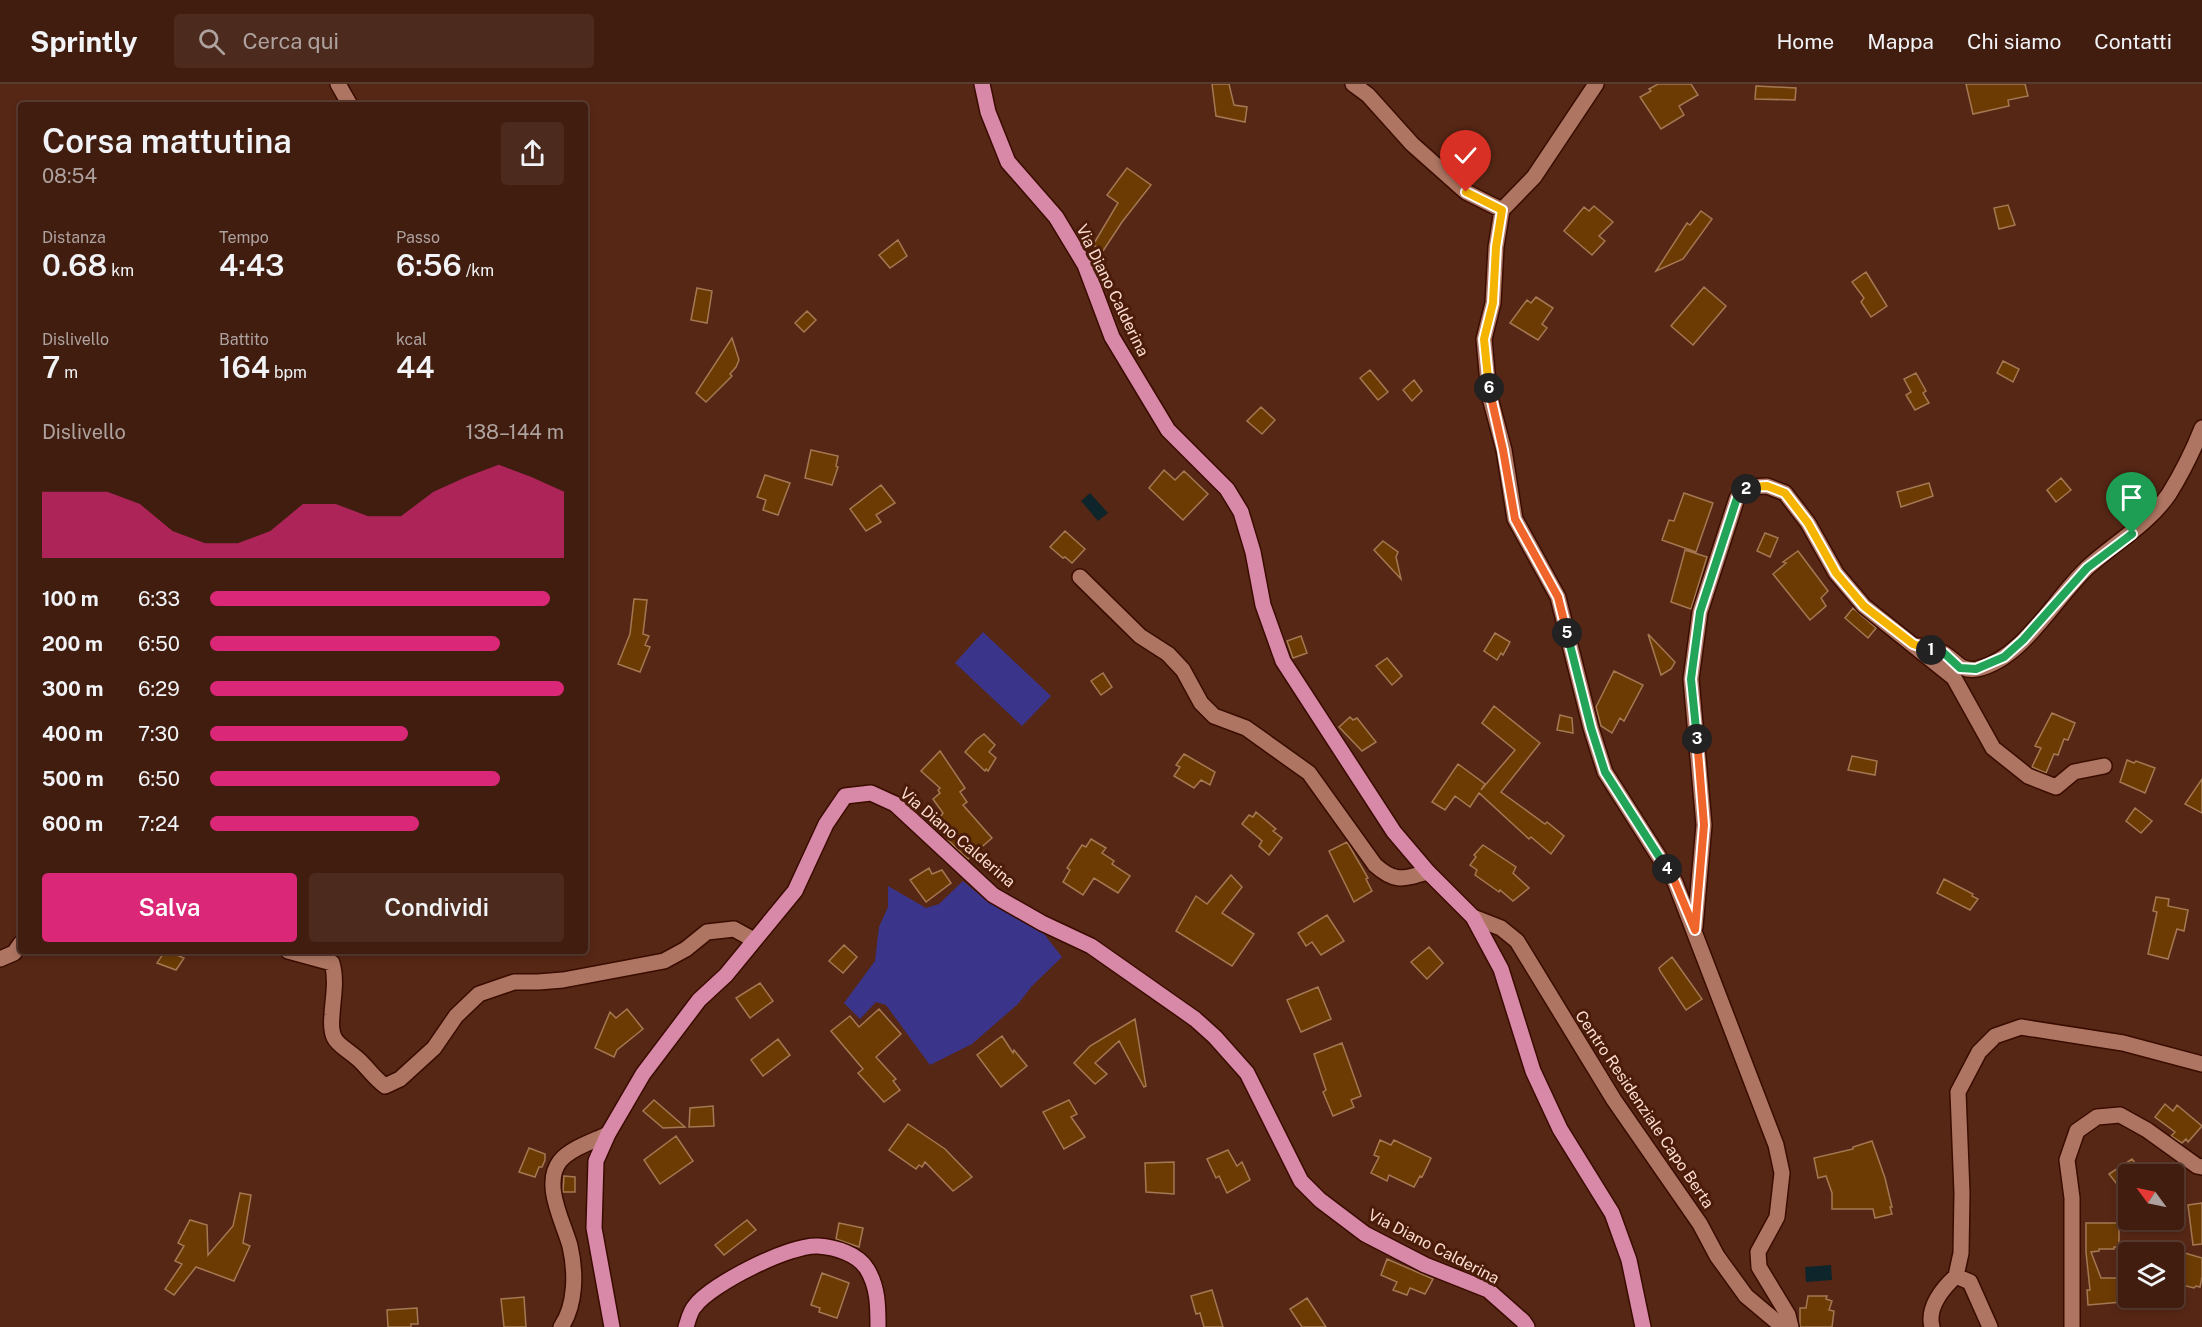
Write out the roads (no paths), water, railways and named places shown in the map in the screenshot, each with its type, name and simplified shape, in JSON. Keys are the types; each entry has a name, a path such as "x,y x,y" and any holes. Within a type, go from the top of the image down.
{"main road":[{"name":"Via Diano Calderina","path":"982,84 988,112 1008,162 1056,216 1084,265 1112,337 1168,430 1227,489 1241,512 1263,605 1283,662 1395,832 1428,872 1473,917 1501,969 1533,1071 1560,1128 1612,1213 1629,1260 1643,1327"},
{"name":"Via Diano Calderina","path":"612,1327 594,1228 596,1161 608,1134 643,1074 699,1000 726,975 795,891 826,824 845,796 871,793 895,804 993,895 1091,946 1195,1019 1215,1037 1247,1073 1301,1181 1320,1200 1365,1234 1425,1266 1488,1290 1527,1327"},
{"path":"686,1327 694,1306 722,1283 776,1256 816,1245 844,1251 866,1267 877,1294 878,1327"}],"street":[{"path":"338,84 348,102"},
{"path":"1353,84 1368,95 1412,144 1466,192 1502,210"},
{"path":"1596,84 1534,177 1502,210 1496,247 1493,303 1484,339 1489,394 1503,450 1515,519 1558,597 1591,728 1605,772 1675,882 1776,1145 1782,1173 1777,1217 1758,1252 1759,1267 1788,1315 1791,1327"},
{"path":"1913,644 1944,653 1960,668 1976,669 2004,657 2023,640 2087,568 2132,534 2168,495 2192,452 2202,428"},
{"path":"1695,930 1704,825 1691,679 1700,612 1737,498 1749,487 1767,486 1785,493 1808,523 1836,573 1864,606 1954,678 1993,748 2028,776 2056,787 2074,772 2104,766"},
{"path":"1080,577 1140,636 1168,654 1183,669 1201,703 1214,716 1246,728 1309,773 1375,865 1389,877 1404,879 1428,872"},
{"name":"Centro Residenziale Capo Berta","path":"1473,917 1501,928 1517,941 1608,1091 1700,1224 1717,1256 1746,1296 1783,1327"},
{"path":"299,954 332,963 336,975 331,1019 332,1035 340,1047 358,1059 373,1077 385,1086 400,1079 434,1048 456,1016 479,994 514,982 563,980 664,961 686,949 707,932 734,929 754,940"},
{"path":"0,959 14,954 18,948"},
{"path":"1932,1327 1930,1321 1934,1305 1956,1276 1961,1253 1962,1193 1958,1092 1979,1052 1995,1036 2021,1027 2123,1044 2202,1064"},
{"path":"2072,1327 2072,1198 2067,1160 2077,1131 2097,1117 2120,1115 2147,1130 2197,1166 2202,1167"},
{"path":"561,1327 573,1300 573,1280 570,1248 555,1199 552,1179 554,1171 566,1156 608,1134"},
{"path":"1956,1276 1970,1282 1990,1327"}],"water":[{"path":"1090,493 1108,513 1098,521 1081,501"},
{"path":"1831,1265 1832,1280 1806,1282 1805,1267"}]}
